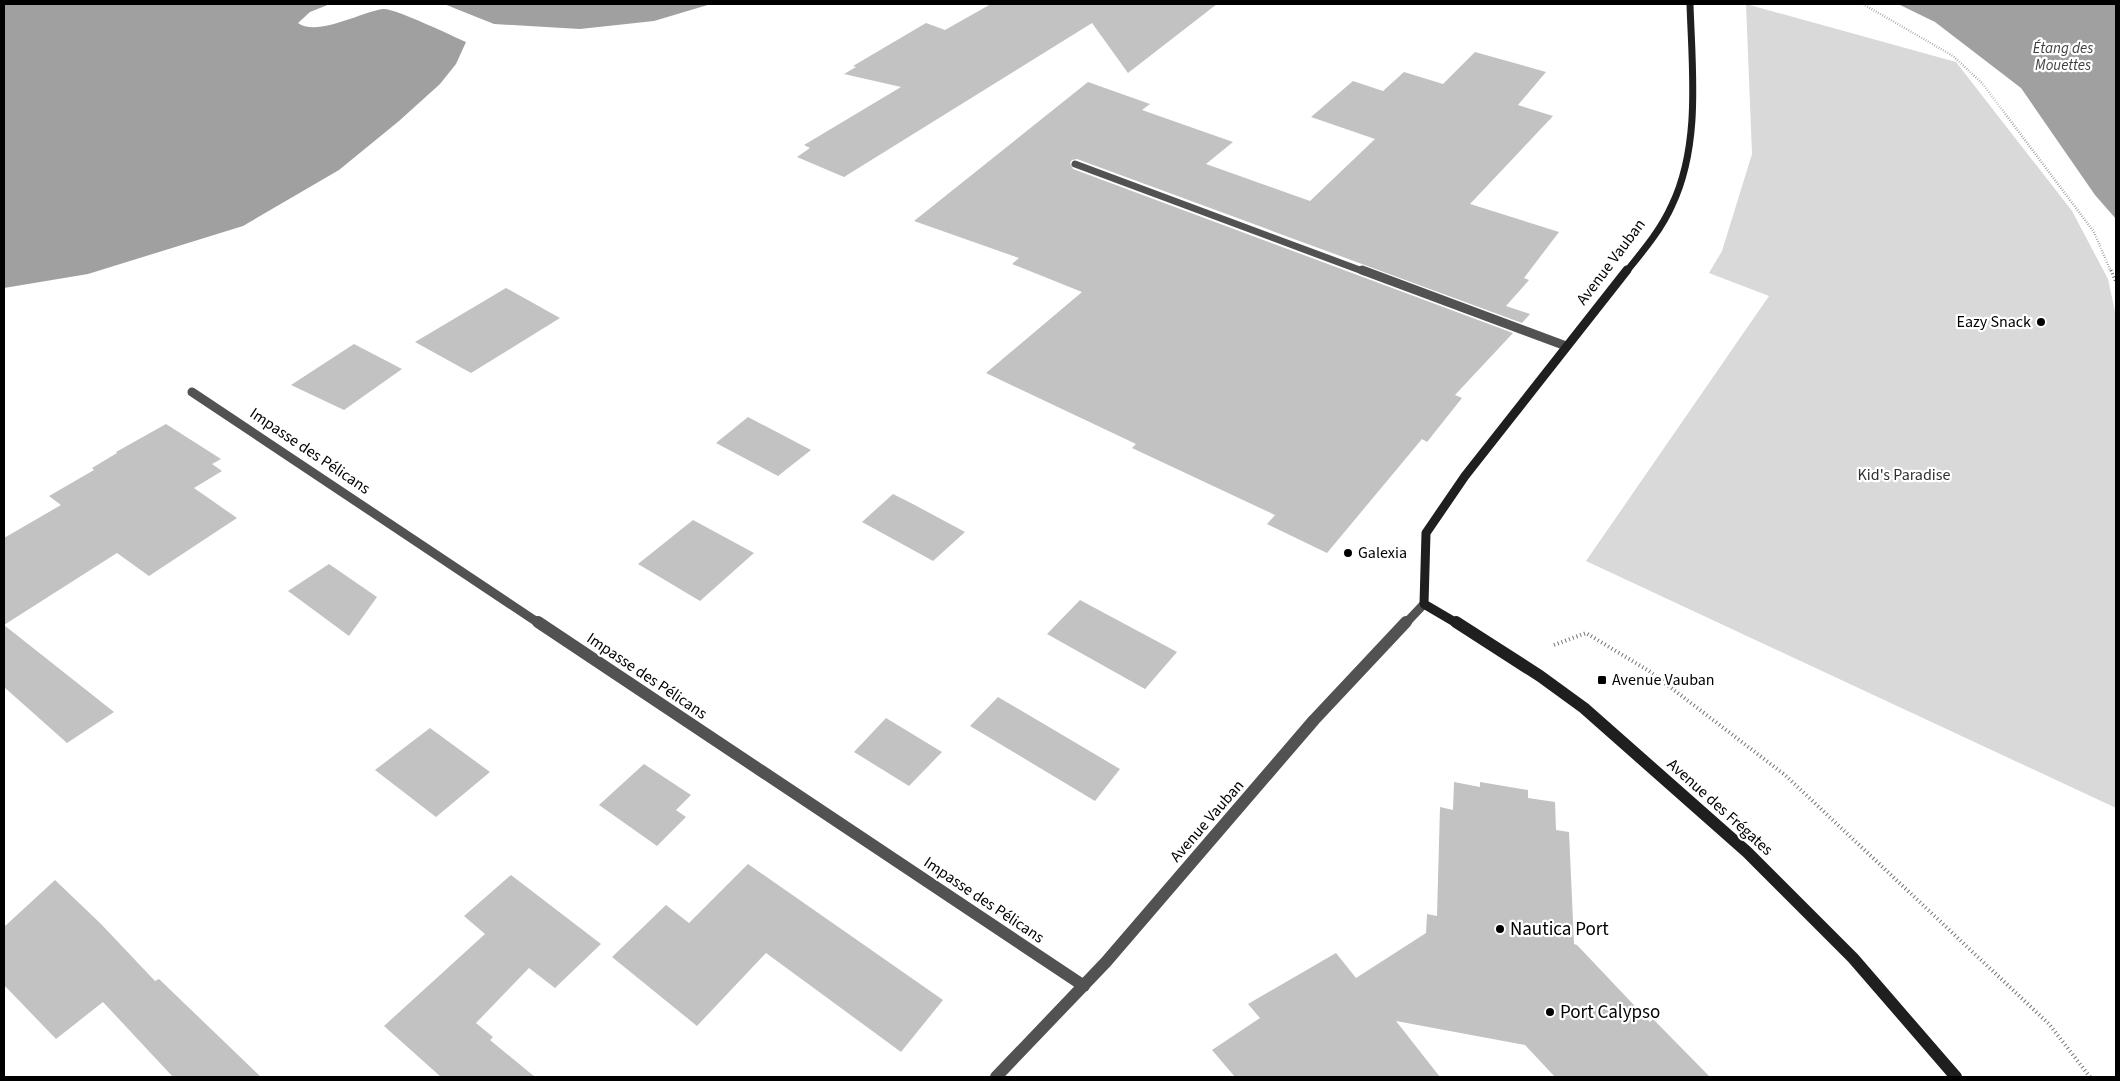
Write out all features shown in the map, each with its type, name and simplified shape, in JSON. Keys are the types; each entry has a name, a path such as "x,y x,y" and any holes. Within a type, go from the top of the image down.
{"street":[{"name":"Avenue Vauban","path":"996,1077 1034,1040 1084,986 1370,658 1424,604 1426,534 1465,476 1648,244 1674,202 1687,159 1691,74 1690,4"},
{"path":"1075,164 1566,346"},
{"name":"Impasse des Pélicans","path":"192,392 1084,986"},
{"name":"Avenue des Frégates","path":"1424,604 1477,635 1584,708 1747,852 1852,958 1956,1077"}],"path":[{"path":"1863,4 1953,56 1982,83 2094,232 2116,283"},
{"path":"1517,661 1586,632 1649,671 1785,775 2049,1024 2090,1077"}],"green space":[{"name":"Kid's Paradise","path":"1746,4 1956,62 2072,211 2108,279 2116,316 2116,808 1586,561 1769,296 1709,273 1722,251 1752,154"}],"water":[{"path":"4,4 330,4 310,12 298,23 306,27 327,26 383,9 398,12 466,42 456,64 440,84 399,121 339,170 243,226 88,274 4,288"},
{"path":"444,4 711,4 654,21 580,29 494,24"},
{"name":"Étang des Mouettes","path":"1898,4 2116,4 2116,219 2095,195 2021,88 1935,22"}],"building":[{"path":"991,4 1217,4 1128,73 1092,23 844,177 797,157 810,148 804,145 901,87 844,74 856,67 853,66 926,23 945,30"},
{"path":"1475,52 1546,72 1518,105 1553,116 1470,204 1559,232 1524,278 1529,280 1506,306 1530,314 1522,323 1077,159 1072,160 1070,163 1073,169 1513,333 1455,395 1462,398 1427,442 1422,439 1327,553 1267,524 1275,515 1132,448 1136,444 986,373 1082,292 1012,264 1019,258 914,221 1088,82 1150,104 1142,110 1233,142 1206,164 1310,201 1375,139 1311,117 1353,81 1383,91 1404,72 1443,84"},
{"path":"506,288 560,318 471,373 415,342"},
{"path":"354,344 402,369 344,410 291,385"},
{"path":"748,417 811,450 778,476 716,443"},
{"path":"166,424 221,459 212,464 222,471 194,488 237,518 149,576 117,553 4,625 4,538 61,505 49,496 94,470 92,468 116,452"},
{"path":"893,494 965,532 933,561 862,522"},
{"path":"693,520 754,553 700,601 638,564"},
{"path":"329,564 377,597 349,636 288,591"},
{"path":"1080,600 1177,652 1145,689 1047,634"},
{"path":"4,625 114,712 67,743 4,687"},
{"path":"998,697 1120,769 1095,801 970,726"},
{"path":"886,718 942,752 909,786 854,752"},
{"path":"430,728 490,772 436,817 375,770"},
{"path":"644,764 691,795 676,810 686,817 657,846 599,805"},
{"name":"Nautica Port","path":"1454,782 1480,787 1480,782 1528,790 1528,798 1555,802 1556,830 1569,832 1574,944 1650,1022 1653,1019 1710,1077 1555,1077 1525,1045 1396,1021 1440,1077 1235,1077 1212,1050 1260,1018 1248,1004 1336,953 1356,978 1426,933 1427,914 1437,916 1440,807 1453,810"},
{"path":"748,864 943,1000 901,1052 766,953 697,1026 612,957 666,905 689,923"},
{"path":"511,875 601,944 555,988 529,968 476,1023 493,1037 490,1040 535,1077 441,1077 384,1026 485,934 464,916"},
{"path":"55,880 101,924 155,981 159,979 261,1077 173,1077 103,1002 56,1039 4,985 4,927"}],"place":[{"name":"Eazy Snack","path":"2041,322"},
{"name":"Galexia","path":"1348,553"},
{"name":"Avenue Vauban","path":"1602,680"},
{"name":"Nautica Port","path":"1500,929"},
{"name":"Port Calypso","path":"1550,1012"}]}
